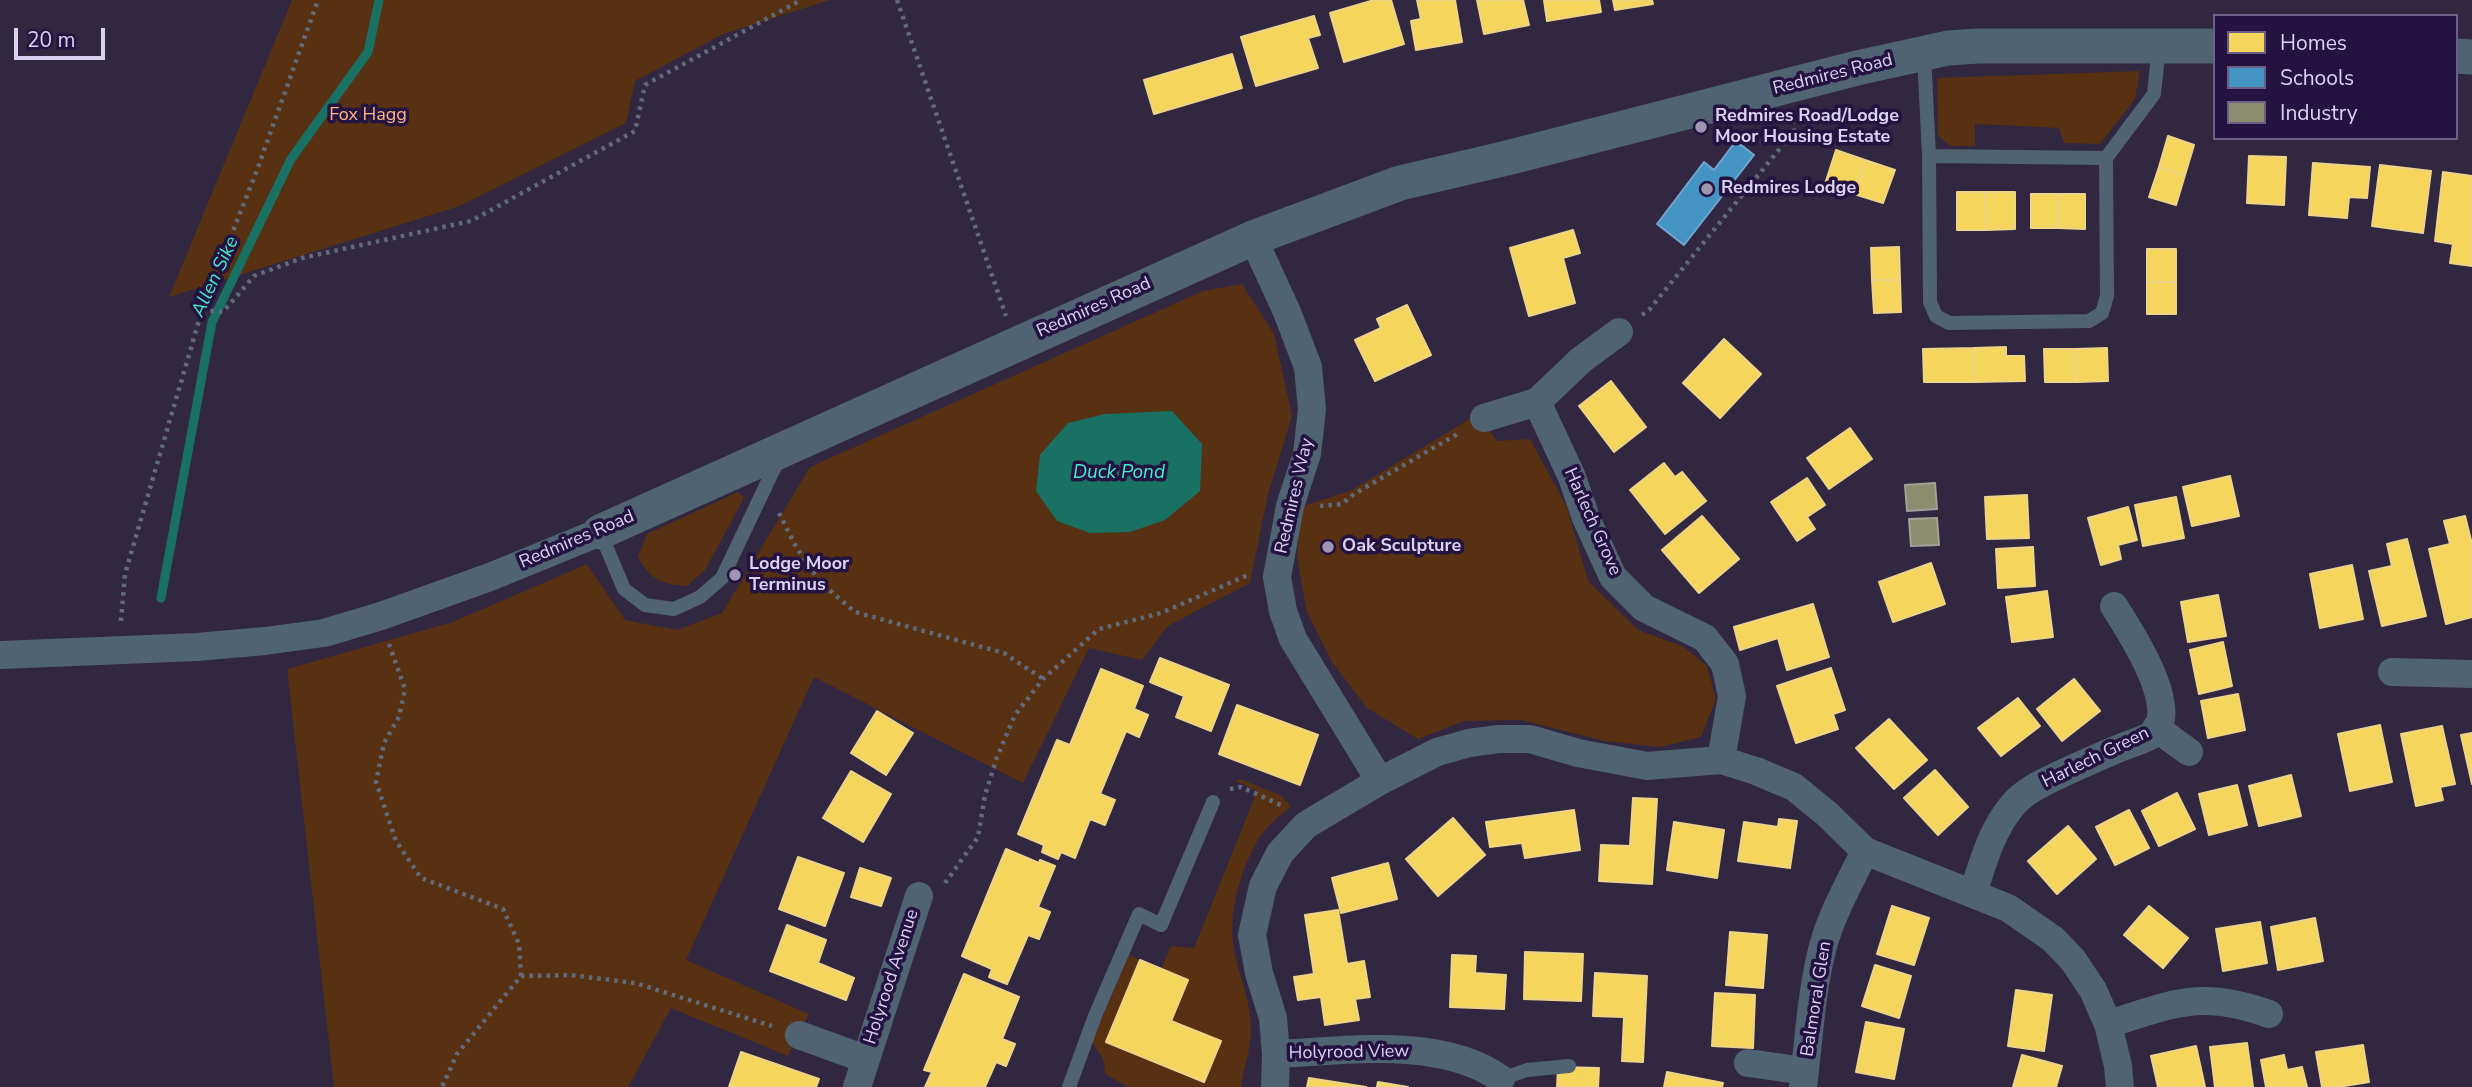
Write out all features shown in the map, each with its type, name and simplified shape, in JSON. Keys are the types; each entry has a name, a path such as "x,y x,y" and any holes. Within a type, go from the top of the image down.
{"street":[{"name":"Redmires Road","path":"0,655 265,641 324,633 381,616 490,577 777,464 1015,344 1253,238 1400,183 1948,48 2159,44 2213,46"},
{"name":"Redmires Way","path":"1253,238 1287,312 1308,367 1312,409 1307,454 1290,506 1277,577 1283,611 1293,639 1380,781"},
{"path":"1484,418 1537,402 1581,360 1619,332"},
{"name":"Harlech Grove","path":"1537,402 1613,576 1644,608 1705,638 1725,664 1732,696 1721,760"},
{"name":"Harlech Green","path":"1973,893 1991,838 2013,804 2040,784 2151,735 2160,724 2162,709 2150,669 2114,606"},
{"path":"2392,672 2472,674"},
{"name":"Harlech Green","path":"2156,728 2189,752"},
{"path":"1275,1087 1273,1018 1259,973 1252,935 1264,886 1280,853 1306,825 1380,781 1437,752 1499,738 1530,739 1578,753 1647,766 1721,760 1794,787 1865,851 1922,876 2008,908 2053,939 2073,960 2093,989 2108,1024 2120,1087"},
{"name":"Balmoral Glen","path":"1748,1063 1804,1079 1815,987 1824,944 1834,914 1865,851"},
{"name":"Holyrood Avenue","path":"857,1087 919,896"},
{"path":"2108,1024 2183,1001 2210,999 2241,1003 2269,1014"},
{"name":"Holyrood Avenue","path":"799,1035 866,1059"},
{"name":"Holyrood View","path":"1276,1054 1375,1049 1428,1052 1465,1060 1487,1069 1501,1079"}],"lane":[{"path":"1924,53 1929,156 1930,302 1936,316 1949,323 2090,321 2102,313 2108,296 2106,158 2154,93 2159,44"},
{"path":"1929,156 2106,158"},
{"path":"600,532 624,589 645,605 674,609 700,597 722,578 777,464"},
{"path":"1069,1087 1095,1016 1139,914 1161,925 1213,802"},
{"path":"1501,1079 1527,1070 1569,1066"}],"path":[{"path":"119,650 125,574 202,310 257,170 318,0"},
{"path":"202,310 223,312 254,276 302,258 471,221 635,131 645,85 801,0"},
{"path":"897,0 1015,344"},
{"path":"1619,332 1649,310 1794,131 1790,85"},
{"path":"1290,506 1342,504 1354,494 1484,418"},
{"path":"777,464 780,519 821,583 855,612 1004,653 1043,679"},
{"path":"919,896 944,885 978,837 985,795 1015,715 1043,679 1099,629 1161,613 1280,559"},
{"path":"381,616 405,690 399,717 384,743 376,782 396,841 421,878 503,909 519,943 521,976 457,1054 442,1087"},
{"path":"1213,802 1227,790 1241,787 1283,806 1306,825"},
{"path":"521,976 571,975 635,983 799,1035"}],"green space":[{"name":"Fox Hagg","path":"292,0 830,0 723,34 635,81 626,123 460,206 169,297"},
{"path":"2140,71 2135,99 2100,144 2064,143 2059,128 1975,124 1975,146 1950,146 1938,135 1937,78"},
{"path":"1242,284 1274,334 1292,416 1268,494 1250,583 1168,626 1142,660 1089,648 1023,783 814,677 686,960 809,1014 788,1056 671,1008 628,1087 334,1087 287,669 453,622 587,564 625,620 677,630 722,613 810,467 1203,291"},
{"path":"1478,414 1497,441 1530,439 1567,507 1588,581 1638,630 1684,647 1707,666 1716,699 1701,737 1660,747 1605,741 1521,720 1464,721 1418,739 1367,708 1332,662 1307,612 1297,558 1301,507 1352,490"},
{"path":"738,492 744,498 705,570 687,586 664,582 652,576 642,565 638,557 647,534"},
{"path":"1240,779 1280,795 1291,806 1258,839 1239,884 1233,913 1233,941 1251,1029 1241,1087 1128,1087 1105,1074 1103,1059 1092,1042 1129,955 1140,960 1107,1042 1204,1082 1221,1041 1171,1021 1188,980 1161,969 1171,946 1194,948 1254,799 1255,790 1236,781"}],"water":[{"name":"Duck Pond","path":"1172,411 1202,444 1200,491 1165,520 1130,532 1090,533 1057,521 1036,491 1040,455 1068,423 1105,414"}],"building: Homes":[{"path":"1374,0 1391,0 1404,44 1344,62 1330,13"},
{"path":"1417,0 1455,0 1462,42 1416,50 1411,21 1421,19"},
{"path":"1477,0 1523,0 1529,25 1484,34"},
{"path":"1544,0 1599,0 1601,12 1547,21"},
{"path":"1613,0 1652,0 1653,4 1615,10"},
{"path":"1314,16 1320,35 1308,38 1318,68 1256,86 1241,37"},
{"path":"1232,54 1242,88 1154,114 1144,80"},
{"path":"2168,136 2194,145 2185,175 2159,167"},
{"path":"1836,150 1865,160 1854,194 1825,184"},
{"path":"2249,156 2286,157 2284,205 2247,203"},
{"path":"1865,160 1895,170 1883,203 1854,194"},
{"path":"2313,163 2370,167 2367,198 2349,197 2347,218 2309,215"},
{"path":"2380,165 2431,171 2423,233 2372,226"},
{"path":"2159,167 2185,175 2176,205 2149,197"},
{"path":"2443,172 2472,176 2472,266 2450,263 2453,244 2435,241"},
{"path":"1957,192 1985,192 1986,230 1957,230"},
{"path":"1985,192 2015,192 2015,229 1986,230"},
{"path":"2031,194 2058,194 2058,228 2031,228"},
{"path":"2058,194 2085,194 2085,229 2058,228"},
{"path":"1573,230 1580,253 1563,258 1575,303 1529,316 1510,248"},
{"path":"1899,247 1900,280 1872,280 1871,248"},
{"path":"2147,249 2176,249 2176,282 2147,282"},
{"path":"1872,280 1900,280 1901,312 1874,313"},
{"path":"2147,282 2176,282 2176,314 2147,314"},
{"path":"1407,305 1431,355 1375,381 1355,340 1381,328 1377,319"},
{"path":"1724,339 1761,374 1720,418 1683,383"},
{"path":"2006,347 2006,356 2024,356 2025,381 1974,382 1974,348"},
{"path":"1974,348 1974,382 1924,382 1923,349"},
{"path":"2107,348 2108,381 2077,382 2076,349"},
{"path":"2044,349 2076,349 2077,382 2045,382"},
{"path":"1611,381 1646,427 1614,452 1579,406"},
{"path":"1850,428 1872,459 1829,489 1807,458"},
{"path":"1664,463 1675,477 1682,472 1706,501 1665,534 1630,490"},
{"path":"2230,476 2239,516 2192,526 2183,487"},
{"path":"1807,478 1825,505 1807,517 1815,529 1797,541 1771,502"},
{"path":"2027,495 2029,538 1987,539 1985,497"},
{"path":"2176,497 2184,538 2143,546 2135,505"},
{"path":"2128,507 2137,540 2118,545 2121,559 2101,565 2088,518"},
{"path":"1702,516 1739,559 1699,593 1662,550"},
{"path":"2465,516 2472,544 2472,617 2446,624 2429,549 2450,544 2444,521"},
{"path":"2407,539 2426,616 2382,626 2369,571 2392,566 2387,544"},
{"path":"2033,547 2035,586 1998,588 1996,549"},
{"path":"1931,563 1945,604 1893,622 1879,582"},
{"path":"2352,565 2363,619 2320,628 2310,574"},
{"path":"2047,591 2053,637 2012,642 2006,597"},
{"path":"2218,595 2226,636 2188,642 2181,602"},
{"path":"1813,604 1829,657 1787,670 1778,638 1740,650 1734,627"},
{"path":"2223,642 2232,686 2199,694 2190,650"},
{"path":"1160,658 1229,685 1211,731 1176,717 1184,696 1150,682"},
{"path":"1831,668 1845,710 1833,714 1838,729 1796,743 1777,686"},
{"path":"1101,669 1143,686 1134,709 1148,715 1139,737 1126,731 1100,794 1115,800 1105,825 1090,819 1075,858 1061,852 1058,859 1042,852 1044,845 1018,834 1057,740 1070,745"},
{"path":"2074,679 2100,711 2062,741 2037,709"},
{"path":"2238,694 2245,730 2208,738 2201,701"},
{"path":"2018,698 2040,726 2001,756 1978,728"},
{"path":"1237,705 1318,735 1300,785 1219,754"},
{"path":"877,711 913,733 886,775 851,753"},
{"path":"1889,719 1927,760 1894,789 1856,748"},
{"path":"2380,725 2392,782 2350,791 2338,734"},
{"path":"2442,726 2455,784 2440,787 2443,800 2416,806 2401,734"},
{"path":"2472,733 2472,784 2461,735"},
{"path":"1935,770 1968,807 1938,835 1904,798"},
{"path":"851,771 891,794 863,842 823,818"},
{"path":"2291,775 2301,816 2259,826 2249,786"},
{"path":"2237,785 2247,825 2209,835 2199,794"},
{"path":"2177,793 2195,829 2159,846 2142,811"},
{"path":"1633,798 1657,799 1652,884 1599,881 1601,845 1630,846"},
{"path":"1574,810 1580,850 1525,858 1522,843 1490,847 1486,822"},
{"path":"2129,810 2149,848 2115,865 2096,827"},
{"path":"1453,818 1485,855 1438,896 1406,859"},
{"path":"1779,819 1797,821 1790,868 1738,861 1744,822 1778,827"},
{"path":"1674,822 1724,830 1717,878 1667,870"},
{"path":"2068,826 2096,859 2057,894 2028,861"},
{"path":"1006,849 1039,863 1040,860 1055,866 1038,907 1050,912 1039,939 1028,935 1007,984 989,977 992,969 962,956"},
{"path":"798,857 844,873 825,926 779,909"},
{"path":"1388,863 1397,899 1341,913 1332,878"},
{"path":"860,868 891,878 881,906 851,897"},
{"path":"1892,906 1929,918 1914,965 1877,954"},
{"path":"2149,906 2188,938 2163,968 2124,935"},
{"path":"1338,910 1347,964 1364,961 1370,997 1355,999 1359,1020 1325,1025 1321,997 1298,1000 1294,977 1314,974 1305,915"},
{"path":"2315,918 2323,961 2278,970 2271,927"},
{"path":"2260,922 2267,963 2223,971 2216,929"},
{"path":"787,925 826,940 818,963 854,978 846,1000 770,971"},
{"path":"1730,932 1767,935 1763,988 1726,985"},
{"path":"1525,952 1583,954 1581,1001 1524,999"},
{"path":"1452,955 1476,956 1475,973 1506,975 1504,1009 1450,1007"},
{"path":"1140,960 1188,980 1171,1021 1221,1041 1204,1082 1106,1042"},
{"path":"1875,965 1911,976 1899,1018 1862,1006"},
{"path":"1595,973 1647,976 1643,1062 1622,1061 1624,1017 1593,1016"},
{"path":"964,974 1019,997 1002,1039 1015,1044 1006,1066 996,1062 985,1087 925,1087 932,1072 924,1070"},
{"path":"2016,990 2052,995 2044,1051 2008,1046"},
{"path":"1715,993 1755,995 1753,1048 1712,1046"},
{"path":"1866,1022 1904,1029 1894,1079 1856,1072"},
{"path":"2247,1043 2253,1087 2215,1087 2210,1047"},
{"path":"2363,1045 2369,1082 2322,1087 2316,1052"},
{"path":"2196,1046 2205,1087 2158,1087 2151,1056"},
{"path":"741,1052 819,1079 816,1087 729,1087"},
{"path":"2022,1055 2062,1066 2056,1087 2013,1087"},
{"path":"2284,1055 2287,1070 2302,1067 2307,1087 2266,1087 2261,1060"},
{"path":"1558,1067 1599,1068 1598,1087 1557,1087"},
{"path":"1667,1072 1723,1083 1722,1087 1664,1087"},
{"path":"1309,1078 1366,1087 1307,1087"},
{"path":"1378,1082 1408,1087 1377,1087"}],"building: Schools":[{"path":"1736,141 1754,155 1684,245 1657,224 1704,162 1714,170"}],"building: Industry":[{"path":"1935,483 1937,509 1907,511 1905,485"},
{"path":"1937,518 1939,545 1911,546 1909,519"}],"waterway":[{"name":"Allen Sike","path":"161,598 212,322 291,159 368,52 379,0"}],"place":[{"name":"Redmires Road/Lodge Moor Housing Estate","path":"1701,127"},
{"name":"Redmires Lodge","path":"1707,189"},
{"name":"Oak Sculpture","path":"1328,547"},
{"name":"Lodge Moor Terminus","path":"735,575"}]}
